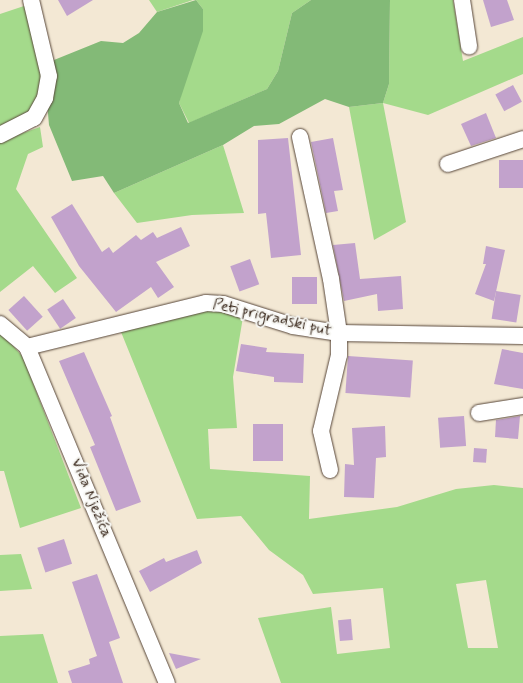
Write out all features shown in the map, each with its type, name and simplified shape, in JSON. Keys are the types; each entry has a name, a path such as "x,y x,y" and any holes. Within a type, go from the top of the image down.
{"street":[{"path":"0,135 34,118 45,98 49,76 31,0"},
{"path":"462,0 469,46"},
{"path":"300,137 331,279 339,333 339,355 321,431 330,470"},
{"path":"448,164 523,139"},
{"name":"Peti prigradski put","path":"27,347 206,303 223,304 293,326 339,333 523,336"},
{"name":"Vida Nježića","path":"0,324 27,347 167,683"},
{"path":"479,413 523,406"}],"green space":[{"path":"149,0 193,0 157,12"},
{"path":"196,0 311,0 292,13 278,71 267,89 189,123 179,103 203,9"},
{"path":"196,0 203,9 203,31 179,103 188,123 267,89 278,71 292,13 311,0 390,0 389,84 383,103 349,107 325,99 279,124 254,126 223,145 114,193 103,176 72,181 49,125 47,102 54,60 101,41 123,43 139,33 157,12"},
{"path":"390,0 453,0 463,61 523,37 523,74 428,115 383,103 389,84"},
{"path":"27,5 45,79 35,113 0,130 0,14"},
{"path":"383,103 406,222 374,240 349,107"},
{"path":"40,127 43,147 28,154 16,189 77,278 55,293 33,266 0,292 0,141"},
{"path":"223,145 244,213 192,215 137,223 114,193"},
{"path":"206,309 243,317 233,377 237,428 208,429 210,469 310,476 309,519 397,507 456,489 494,485 523,488 523,683 281,683 258,618 331,607 337,654 390,648 383,588 313,594 303,575 269,550 241,516 197,519 121,332","holes":["486,580 498,648 468,648 456,584"]},
{"path":"0,331 23,357 81,508 20,528 4,471 0,471"},
{"path":"21,554 32,589 0,591 0,555"},
{"path":"43,634 58,683 0,683 0,636"}],"building":[{"path":"58,0 93,0 67,16"},
{"path":"483,0 507,0 514,20 491,27"},
{"path":"513,85 522,102 504,111 495,94"},
{"path":"486,113 496,138 471,146 461,124"},
{"path":"288,138 301,255 271,258 266,213 258,214 258,140"},
{"path":"333,138 343,190 334,191 338,211 326,213 311,142"},
{"path":"499,160 523,160 523,188 499,188"},
{"path":"72,204 102,252 109,247 113,253 136,235 141,240 153,232 157,238 181,227 190,246 156,262 174,287 158,298 151,287 116,312 79,266 51,217"},
{"path":"355,243 360,279 401,276 403,309 378,311 377,294 344,301 333,245"},
{"path":"486,246 505,250 494,301 475,294 486,264 483,264"},
{"path":"250,259 259,284 240,292 230,266"},
{"path":"292,277 317,277 317,304 292,304"},
{"path":"496,291 521,295 516,323 492,319"},
{"path":"24,296 43,317 27,331 8,310"},
{"path":"63,299 76,318 60,329 47,310"},
{"path":"241,344 267,348 266,352 304,354 303,383 274,382 274,377 236,371"},
{"path":"502,349 523,353 523,389 494,384"},
{"path":"84,352 112,416 110,417 141,502 116,511 90,447 95,445 59,361"},
{"path":"348,356 413,361 410,397 345,393"},
{"path":"464,416 466,446 440,448 438,418"},
{"path":"520,416 518,439 495,437 496,420"},
{"path":"253,424 283,424 283,461 253,461"},
{"path":"385,426 386,457 376,458 374,498 344,497 345,464 354,465 352,428"},
{"path":"474,448 487,449 486,463 473,462"},
{"path":"64,539 72,564 45,572 37,548"},
{"path":"197,550 202,563 150,592 139,571 164,558 166,562"},
{"path":"97,574 120,638 109,642 123,683 72,683 68,671 90,664 89,659 97,656 72,582"},
{"path":"351,619 353,640 340,641 338,620"},
{"path":"169,653 201,659 176,669"}]}
